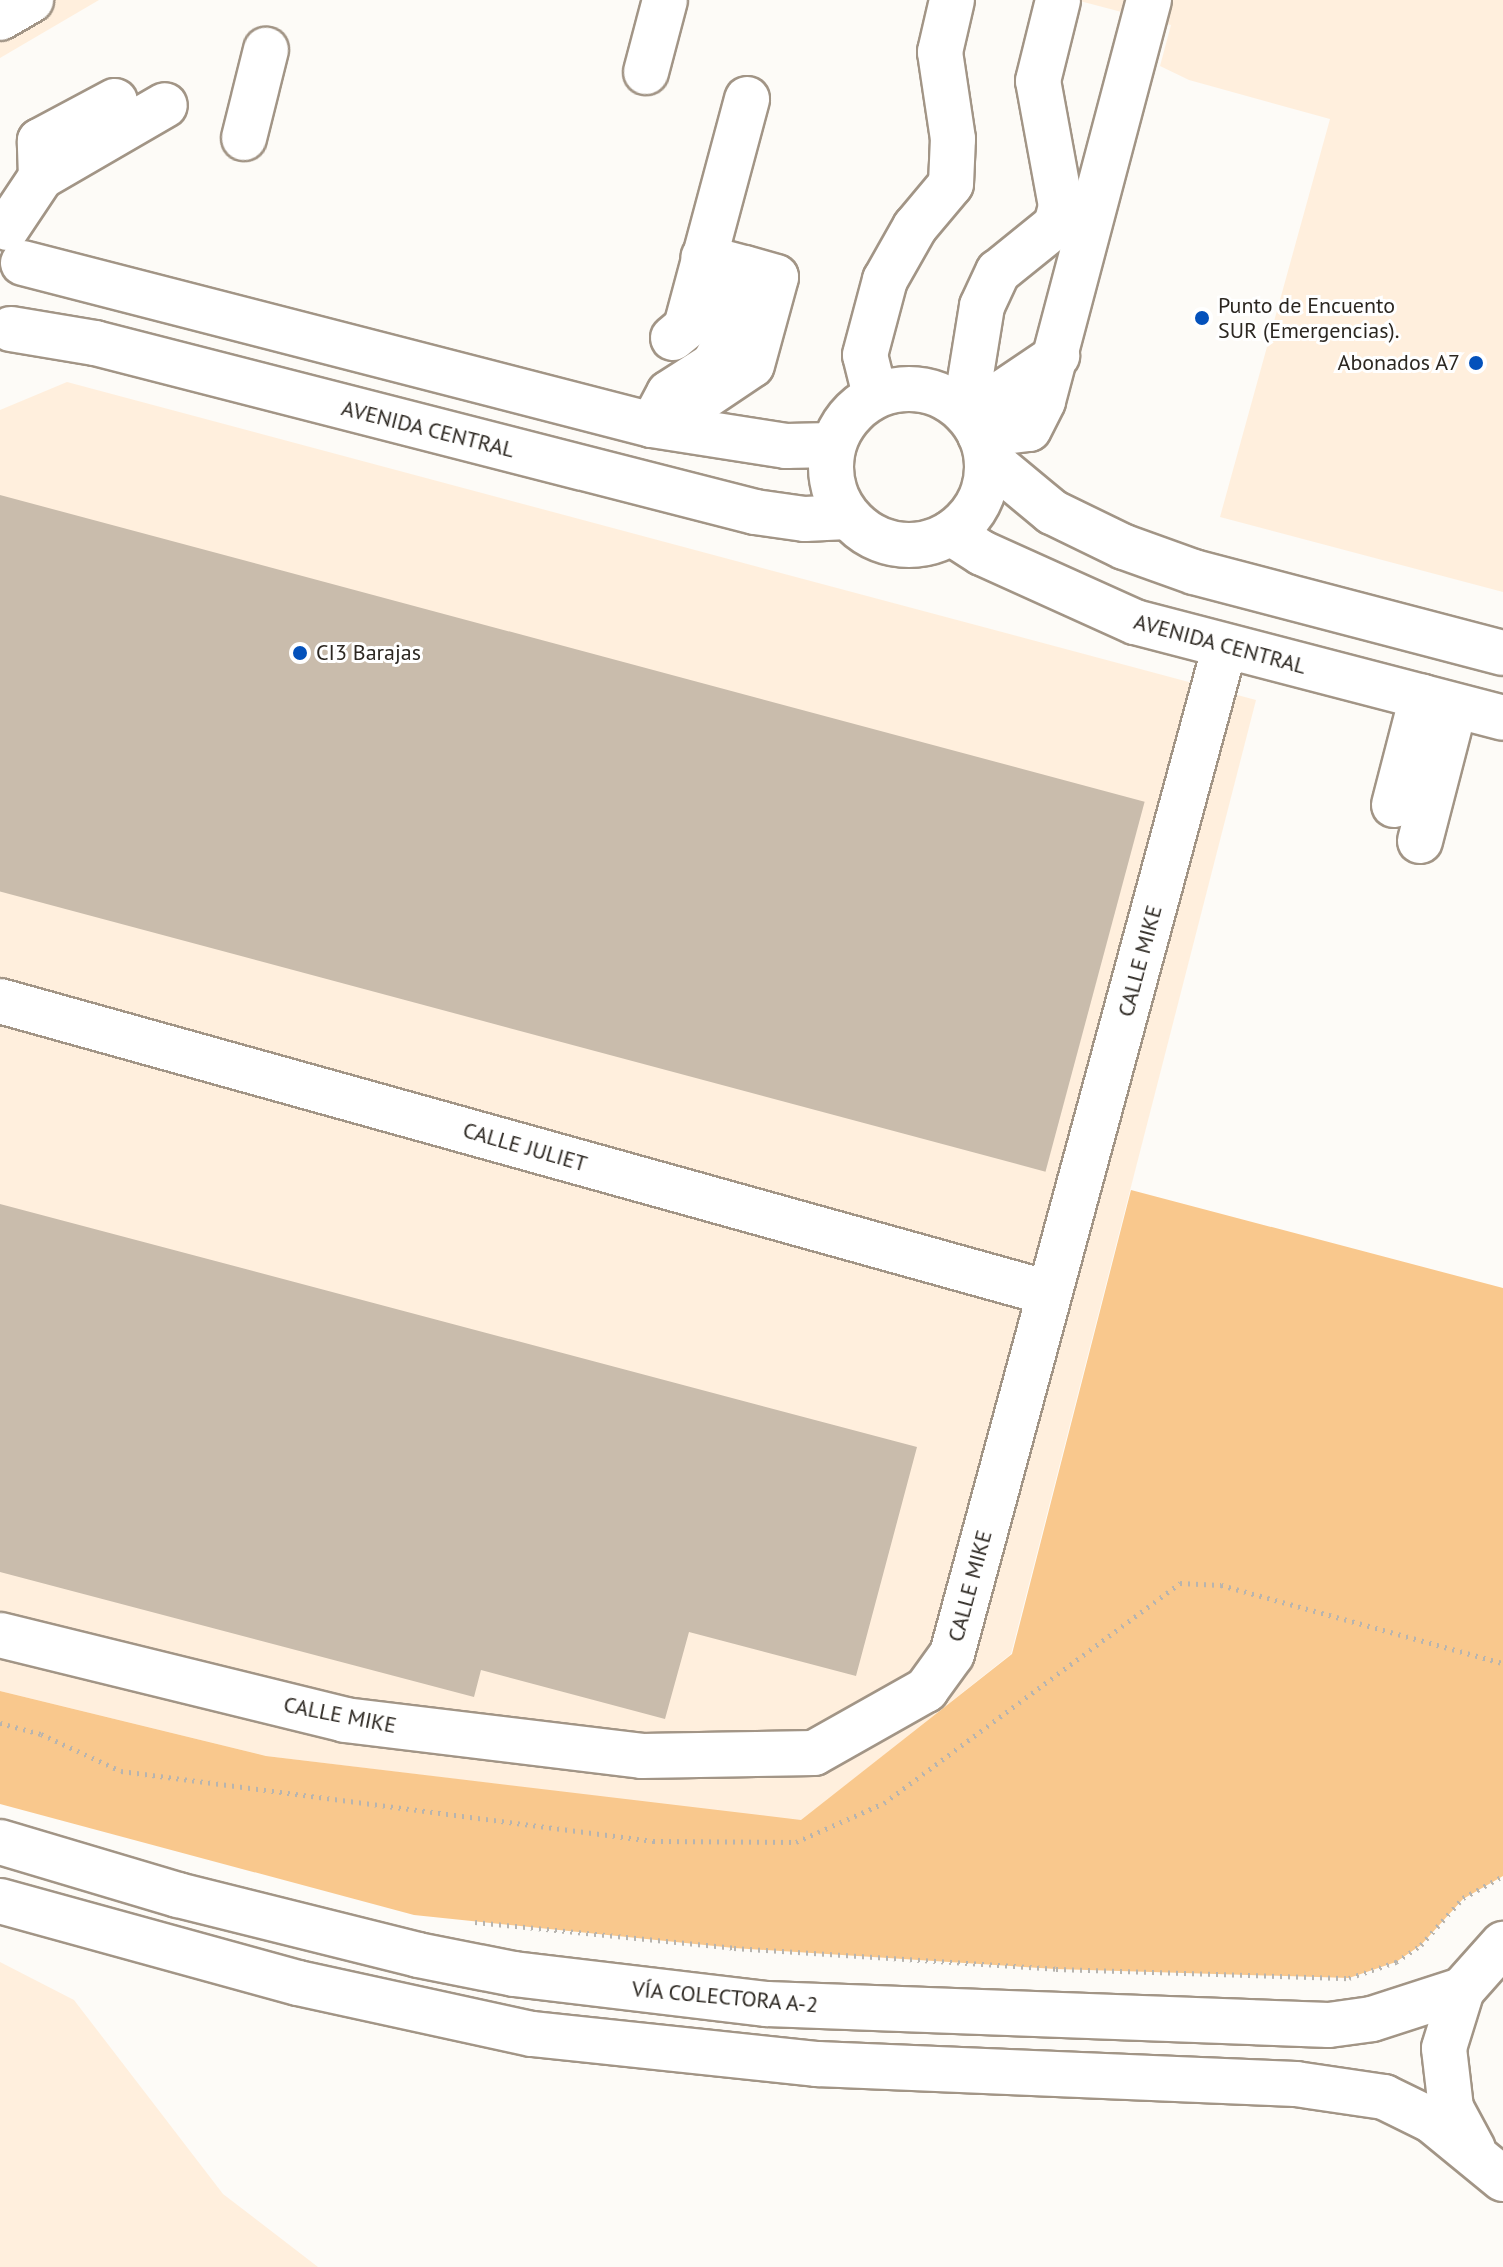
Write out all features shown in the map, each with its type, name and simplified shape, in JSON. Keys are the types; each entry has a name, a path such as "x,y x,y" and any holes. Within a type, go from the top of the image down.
{"street":[{"path":"0,18 31,0"},
{"path":"646,72 665,0"},
{"path":"875,395 865,355 885,280 915,227 951,184 953,139 940,52 952,0"},
{"path":"1058,0 1038,81 1061,206 1056,225 998,272 982,306 977,433 985,487 972,513 951,533 915,546 878,539 847,517 831,483 832,445 848,416 875,395 906,388 938,394 977,433 1052,512 1124,547 1194,572 1503,653"},
{"path":"977,433 1029,429 1057,356 1149,0"},
{"path":"244,138 266,50"},
{"path":"673,338 686,327 724,262 747,99"},
{"path":"5,333 22,302 10,238 40,159"},
{"path":"10,238 661,427 786,446 832,445"},
{"path":"661,427 752,365 776,277 724,262"},
{"name":"AVENIDA CENTRAL","path":"5,333 95,343 755,512 805,519 847,517"},
{"name":"AVENIDA CENTRAL","path":"951,533 982,553 1135,622 1503,718"},
{"name":"CALLE MIKE","path":"0,1635 345,1720 642,1756 814,1753 926,1690 952,1654 1225,646"},
{"path":"1394,805 1439,702"},
{"path":"1420,841 1439,702"},
{"name":"CALLE JULIET","path":"0,1001 1049,1293"},
{"name":"VÍA COLECTORA A-2","path":"0,1842 178,1895 418,1955 514,1974 767,2004 1329,2025 1372,2019 1462,1990"},
{"path":"0,1901 298,1983 532,2034 817,2064 1296,2084 1384,2097 1431,2120 1492,2170"},
{"path":"1492,2170 1451,2108 1445,2079 1450,2018 1462,1990 1503,1944"}],"path":[{"path":"460,1920 749,1949 1056,1969 1349,1978 1396,1962 1421,1945 1463,1898 1503,1876"}],"shaded area":[{"path":"0,0 99,0 0,58"},
{"path":"1076,0 1503,0 1503,592 1220,517 1330,119 1189,80 1160,66 1171,25"},
{"path":"67,382 1256,700 1011,1654 801,1821 266,1756 0,1691 0,410"},
{"path":"1131,1190 1503,1288 1503,1876 1463,1899 1421,1945 1396,1962 1349,1978 1056,1969 734,1948 414,1915 0,1804 0,1691 266,1756 801,1820 1012,1654"},
{"path":"0,1962 74,2000 223,2194 318,2267 0,2267"}],"building":[{"path":"0,495 1145,802 1045,1172 0,892"},
{"path":"0,1204 917,1447 856,1676 689,1632 665,1719 481,1670 474,1697 0,1572"}],"place":[{"name":"Punto de Encuento SUR (Emergencias).","path":"1202,318"},
{"name":"Abonados A7","path":"1476,363"},
{"name":"CI3 Barajas","path":"300,653"}]}
